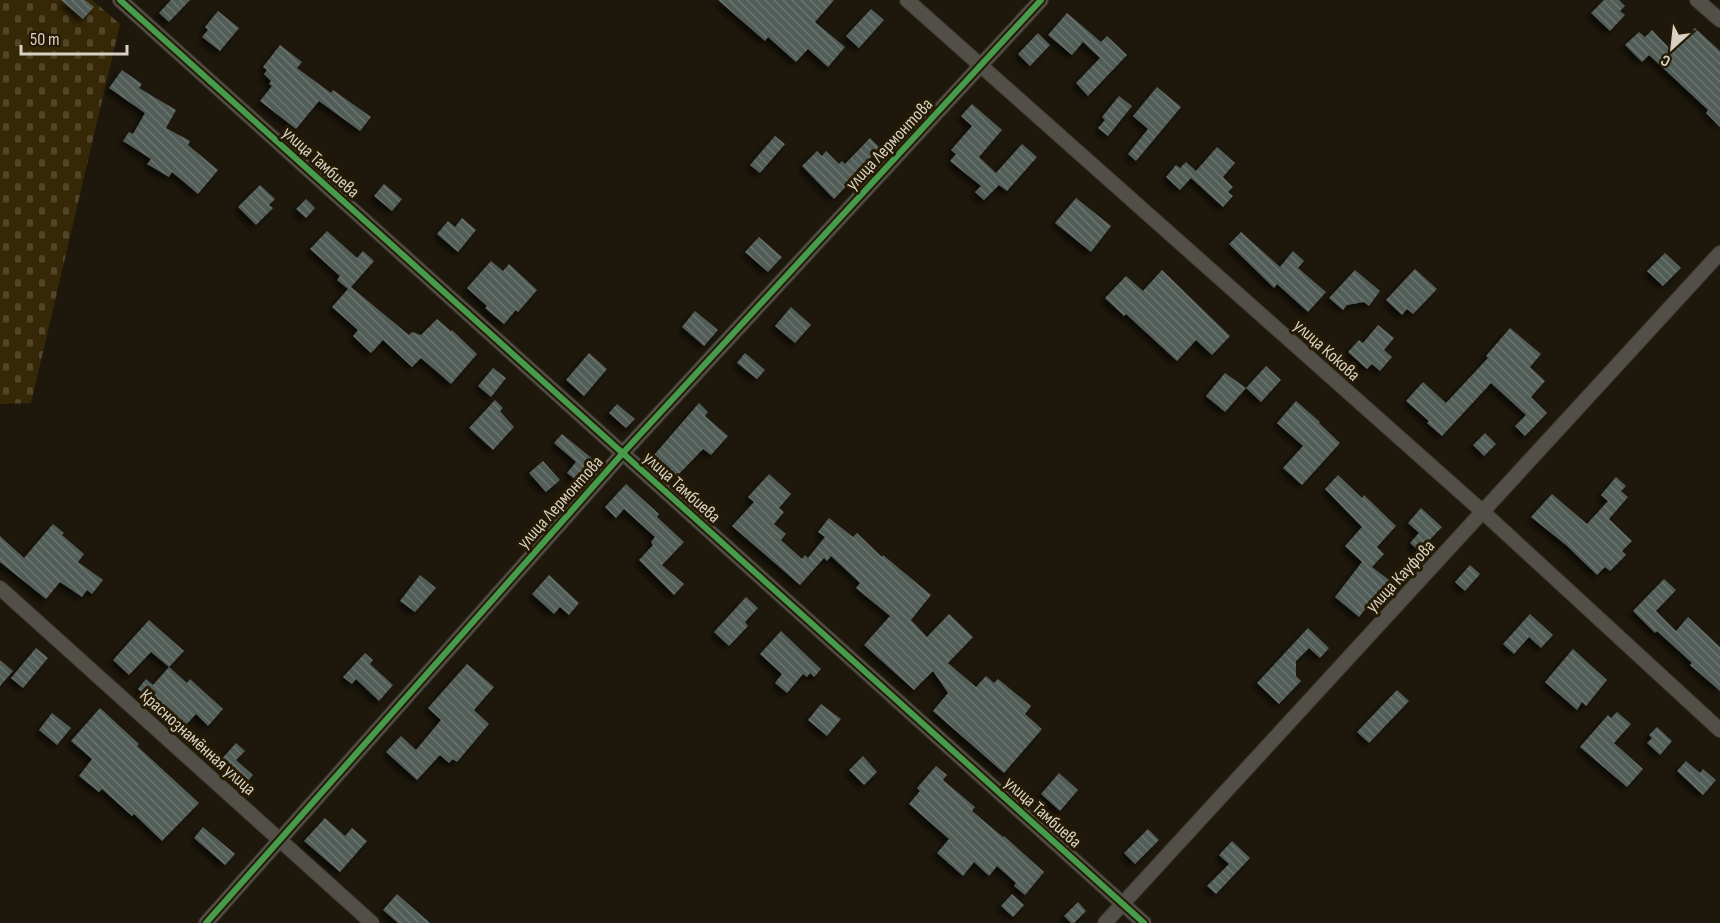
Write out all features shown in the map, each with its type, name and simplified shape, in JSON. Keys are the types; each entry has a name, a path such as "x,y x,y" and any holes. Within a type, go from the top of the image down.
{"street":[{"name":"улица Тамбиева","path":"120,0 1144,923"},
{"name":"улица Кокова","path":"906,0 1483,512 1720,730"},
{"name":"улица Лермонтова","path":"206,923 622,454 1041,0"},
{"path":"1697,0 1720,20"},
{"name":"улица Кауфова","path":"1105,923 1720,253"},
{"name":"Краснознамённая улица","path":"0,588 372,923"}],"green space":[{"path":"0,0 92,0 120,24 31,403 0,404"}],"building":[{"path":"61,0 85,0 94,7 83,19"},
{"path":"171,0 190,0 169,22 159,13"},
{"path":"718,0 834,0 815,22 845,47 828,67 808,49 796,62 768,37 765,41"},
{"path":"1604,0 1619,0 1625,6 1620,11 1625,15 1610,31 1591,13"},
{"path":"871,9 884,20 859,48 846,36"},
{"path":"218,11 239,28 220,51 202,37 208,30 205,27"},
{"path":"1067,13 1101,42 1107,36 1127,55 1088,96 1076,83 1100,58 1083,42 1072,55 1048,35"},
{"path":"1695,28 1720,51 1720,127 1706,113 1708,110 1649,55 1642,62 1625,45 1639,32 1645,37 1652,30 1673,52"},
{"path":"1038,33 1050,45 1030,66 1018,54"},
{"path":"280,45 302,62 297,68 331,93 333,90 371,117 360,131 319,101 296,129 260,101 272,86 269,84 271,81 264,74 267,70 263,67"},
{"path":"122,70 142,84 139,88 176,110 166,128 190,141 188,145 218,170 198,194 172,172 169,177 147,164 151,159 123,141 129,132 133,134 145,113 109,88"},
{"path":"1157,87 1181,107 1136,161 1128,154 1148,129 1133,116"},
{"path":"1119,96 1132,106 1108,136 1098,128 1105,120 1102,117"},
{"path":"972,104 1002,130 979,157 996,173 1022,144 1037,157 1007,191 999,185 984,200 975,192 981,186 950,161 956,154 951,150 972,126 961,116"},
{"path":"775,136 785,144 760,173 750,165"},
{"path":"870,138 880,148 834,199 802,166 817,151 822,156 826,151 839,164 842,161 845,164"},
{"path":"1217,147 1235,163 1223,177 1233,187 1228,192 1233,196 1223,207 1191,178 1180,190 1166,177 1176,165 1180,168 1186,162 1196,171"},
{"path":"384,184 402,199 392,211 374,196"},
{"path":"260,185 275,199 269,205 273,208 256,225 238,207"},
{"path":"1076,198 1111,226 1091,252 1055,223"},
{"path":"306,199 315,208 306,218 296,209"},
{"path":"462,218 476,230 458,252 437,234 448,221 455,227"},
{"path":"327,231 357,258 363,251 374,261 351,287 409,335 412,332 421,335 437,319 477,354 451,384 421,358 412,367 383,340 371,353 353,336 358,330 332,307 348,289 337,280 340,276 310,249"},
{"path":"1241,232 1280,267 1293,251 1304,261 1298,268 1326,292 1308,312 1277,284 1274,288 1229,244"},
{"path":"759,237 782,257 768,272 745,252"},
{"path":"1665,253 1681,268 1663,286 1647,271"},
{"path":"491,261 503,271 509,264 537,290 504,324 467,288"},
{"path":"1415,269 1437,289 1413,314 1407,309 1402,315 1386,300"},
{"path":"1162,270 1230,336 1212,355 1196,340 1177,361 1105,298 1126,276 1143,291"},
{"path":"1355,270 1380,291 1369,306 1364,302 1347,305 1343,310 1329,298"},
{"path":"791,307 811,325 795,343 775,326"},
{"path":"695,311 718,330 704,346 682,327"},
{"path":"1378,325 1394,338 1384,350 1392,357 1380,371 1372,364 1367,369 1348,352 1359,340 1363,343"},
{"path":"1510,328 1541,354 1530,367 1545,381 1531,397 1547,413 1525,436 1515,426 1526,415 1491,383 1442,436 1406,401 1423,382 1446,403 1488,358 1486,356"},
{"path":"589,353 607,369 584,396 566,380"},
{"path":"745,353 765,370 757,379 737,363"},
{"path":"1266,366 1281,380 1261,402 1246,388"},
{"path":"493,368 506,378 491,397 478,386"},
{"path":"1225,373 1246,388 1225,412 1206,396"},
{"path":"495,400 503,408 500,411 514,427 493,450 469,428"},
{"path":"1296,401 1340,443 1302,485 1283,468 1303,446 1277,423"},
{"path":"699,403 708,412 705,416 728,436 711,455 703,449 677,476 654,455"},
{"path":"617,404 635,419 626,428 609,413"},
{"path":"1485,433 1496,444 1484,456 1473,445"},
{"path":"562,434 594,460 577,481 567,473 576,462 554,443"},
{"path":"543,461 560,480 546,492 529,473"},
{"path":"769,474 791,494 779,508 784,512 774,524 786,534 781,540 802,559 805,555 808,558 825,537 818,532 829,518 853,537 857,533 882,557 883,555 931,595 911,620 927,637 949,614 973,637 948,663 976,687 986,676 994,683 998,679 1031,706 1025,714 1042,729 1004,773 933,711 948,693 933,671 914,690 864,645 890,616 856,588 860,583 831,556 827,561 824,558 800,585 732,526 754,502 748,497"},
{"path":"1338,475 1362,498 1364,495 1396,526 1377,547 1384,554 1372,567 1389,580 1359,617 1335,597 1362,562 1345,546 1362,527 1325,489"},
{"path":"1616,477 1626,486 1621,491 1628,497 1609,519 1632,541 1622,551 1626,555 1610,571 1605,567 1597,575 1566,545 1531,517 1552,494 1587,524 1608,501 1601,495"},
{"path":"626,484 659,514 657,517 684,542 662,565 684,584 674,595 639,560 653,545 651,542 655,537 624,509 616,518 605,507"},
{"path":"1421,508 1442,527 1419,551 1410,543 1419,533 1408,523"},
{"path":"53,524 84,554 78,562 103,580 92,594 87,590 82,597 60,582 46,599 0,562 0,536 24,558"},
{"path":"1470,565 1480,574 1465,591 1455,582"},
{"path":"420,575 436,588 415,612 400,601"},
{"path":"549,575 579,603 569,615 560,607 554,614 532,594"},
{"path":"1664,579 1676,590 1656,611 1676,631 1688,617 1720,647 1720,691 1633,611"},
{"path":"746,597 758,608 745,622 748,626 729,646 714,632"},
{"path":"1530,614 1553,635 1541,648 1529,637 1514,654 1503,644"},
{"path":"149,620 184,651 169,667 151,652 129,675 113,660"},
{"path":"1308,628 1329,648 1320,658 1309,648 1296,661 1296,676 1301,681 1279,704 1257,683"},
{"path":"781,631 821,669 814,677 810,673 807,677 803,674 787,693 775,683 782,674 760,654"},
{"path":"36,648 48,658 23,688 11,678"},
{"path":"1573,649 1607,680 1586,706 1582,702 1577,710 1545,682"},
{"path":"365,653 373,660 370,664 393,685 379,701 356,679 352,684 343,677"},
{"path":"0,660 13,671 0,686"},
{"path":"467,664 494,687 474,710 489,724 457,762 453,759 449,763 440,755 417,780 386,752 401,736 416,750 441,720 428,708"},
{"path":"169,667 187,683 190,679 223,709 208,726 196,714 183,728 138,689 146,679 153,685"},
{"path":"1397,690 1409,701 1369,743 1357,732"},
{"path":"821,704 841,719 827,736 808,720"},
{"path":"100,708 139,744 137,746 199,803 162,841 134,814 132,816 102,789 99,792 79,776 92,759 71,741"},
{"path":"1617,712 1631,724 1614,743 1643,769 1627,787 1580,747 1608,715 1611,718"},
{"path":"52,713 71,728 57,745 39,730"},
{"path":"1657,727 1672,741 1660,755 1647,743 1652,738 1649,735"},
{"path":"236,743 245,751 236,760 253,775 245,784 220,761"},
{"path":"863,756 877,772 864,785 849,770"},
{"path":"1686,761 1700,773 1703,769 1716,780 1703,795 1677,771"},
{"path":"936,766 947,775 943,780 975,807 972,811 1044,872 1025,895 1014,886 1016,883 997,866 989,876 974,862 963,876 937,853 949,839 909,804 920,791 917,788"},
{"path":"1059,773 1078,790 1060,811 1041,794"},
{"path":"325,818 345,836 352,828 367,841 340,872 304,841"},
{"path":"203,827 235,854 225,865 194,838"},
{"path":"1148,829 1159,840 1135,864 1124,853"},
{"path":"1232,841 1250,858 1216,894 1207,886 1229,864 1219,855"},
{"path":"397,894 430,923 398,923 383,910"},
{"path":"1012,894 1024,905 1013,917 1001,906"},
{"path":"1078,902 1086,911 1074,923 1071,923 1064,916"}],"cycle path":[{"path":"120,0 1144,923"},
{"path":"206,923 622,454 1041,0"}]}
